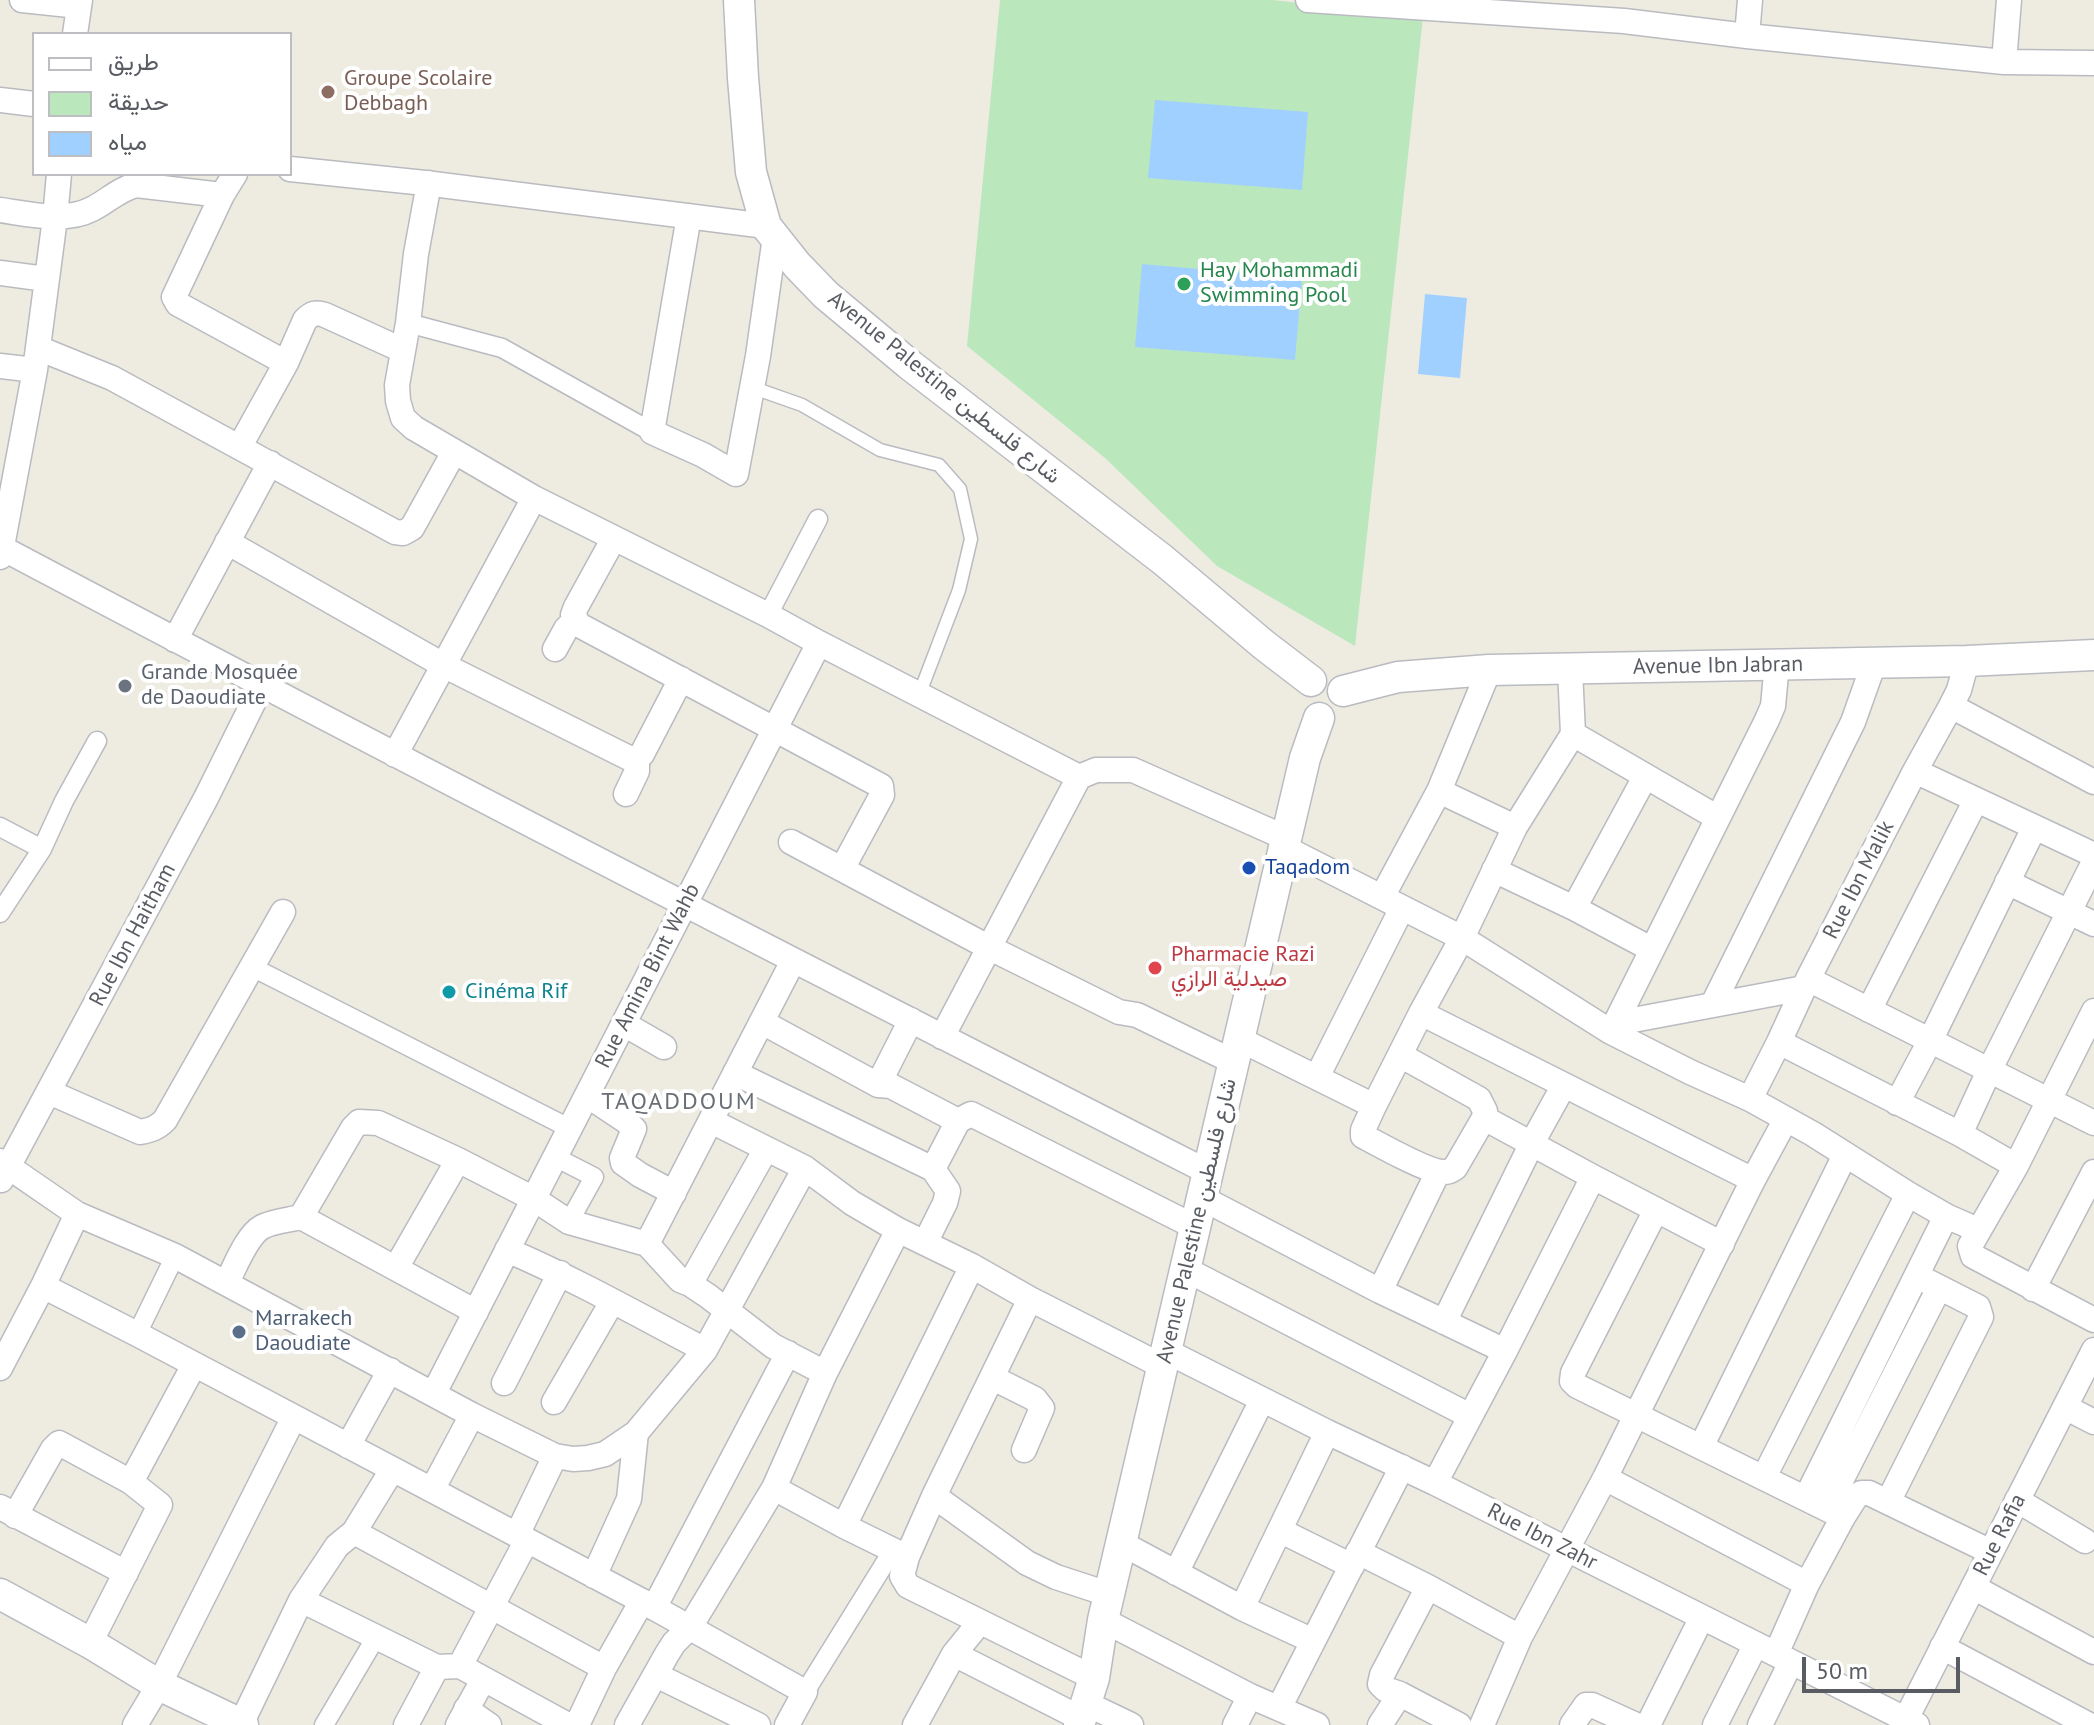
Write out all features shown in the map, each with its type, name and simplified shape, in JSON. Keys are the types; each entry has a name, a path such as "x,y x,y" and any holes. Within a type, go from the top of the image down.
{"street":[{"path":"22,0 80,3 75,32"},
{"name":"Avenue Palestine شارع فلسطين","path":"739,0 751,172 771,232 797,265 826,295 910,365 1163,560 1311,681"},
{"path":"1308,0 1626,10 1747,36 2004,62 2094,63"},
{"path":"1747,36 1750,0"},
{"path":"2004,62 2009,0"},
{"path":"0,100 32,104"},
{"path":"292,169 689,216 771,232 736,474 652,432 502,348 408,323"},
{"path":"59,176 36,359 1,553 911,1020 1202,1199 1380,1291 1505,1351"},
{"path":"234,176 174,297 178,304 286,363"},
{"path":"429,183 397,385 403,418 414,428 534,498 768,615 1079,777"},
{"path":"0,210 55,218 88,211 125,188 136,185 222,195"},
{"path":"652,432 689,216"},
{"path":"0,273 46,279"},
{"path":"240,446 286,363 305,320 316,312 402,350"},
{"path":"0,366 36,359 112,378 395,532 403,533 412,528 454,452"},
{"path":"175,640 270,463"},
{"path":"395,755 534,498"},
{"path":"768,615 818,519"},
{"path":"614,538 576,607 573,615 579,625 881,786 882,795 842,869"},
{"path":"227,542 443,665 631,759 642,754 681,679"},
{"path":"555,649 575,620"},
{"name":"Rue Amina Bint Wahb","path":"434,1393 819,643"},
{"name":"Avenue Ibn Jabran","path":"1343,691 1398,677 1489,670 1967,661 2094,655"},
{"name":"Rue Ibn Malik","path":"1750,1099 1806,983 1959,690 1967,661"},
{"path":"1614,1028 1773,706 1777,663"},
{"path":"1713,1004 1853,722 1874,663"},
{"path":"1400,1055 1479,1099 1485,1111 1455,1168 1446,1172 1438,1172 1385,1148 1363,1136 1363,1130 1374,1106 1421,1013 1462,938 1515,827 1573,734 1570,669"},
{"path":"1317,1077 1489,670"},
{"path":"1319,677 1334,679 1343,691 1343,706 1332,718 1319,718 1310,714 1304,706 1302,696 1305,687 1319,677"},
{"name":"Rue Ibn Haitham","path":"3,1170 49,1092 206,798 262,685"},
{"path":"1951,706 2094,782"},
{"name":"Avenue Palestine شارع فلسطين","path":"1084,1706 1305,758 1319,718"},
{"path":"1573,734 1718,818"},
{"path":"0,913 42,849 97,741"},
{"path":"626,794 637,771 637,758"},
{"path":"942,1037 1079,777 1096,770 1133,770 1285,843 1462,938 1690,1072 1750,1099 1946,1216 1978,1230"},
{"path":"1915,771 2094,855"},
{"path":"1574,908 1645,777"},
{"path":"1439,791 1515,827"},
{"path":"1869,1010 1976,800"},
{"path":"0,827 42,849"},
{"path":"1897,1103 2034,828"},
{"path":"791,842 990,948 1119,1012 1137,1015 1317,1077 1374,1106"},
{"path":"1960,1134 2094,862"},
{"path":"1494,870 1651,949"},
{"path":"2007,882 2094,924"},
{"path":"49,1092 140,1132 159,1126 283,912"},
{"path":"647,1244 793,961"},
{"path":"252,967 569,1128"},
{"path":"1614,1028 1806,983 1869,1010 2094,1123"},
{"path":"2094,1011 2016,1166 1970,1246 1973,1256 2094,1320"},
{"path":"1421,1013 1753,1180"},
{"path":"878,1085 911,1020"},
{"path":"762,1022 878,1085 891,1086 958,1121"},
{"path":"624,1024 664,1047"},
{"path":"1779,1042 2016,1166"},
{"path":"735,1073 933,1169 948,1191 925,1243"},
{"path":"1444,1322 1564,1085"},
{"path":"587,1095 634,1129 622,1158 623,1163 674,1193"},
{"path":"933,1169 958,1121 971,1114 1202,1199"},
{"path":"1484,1118 1722,1244"},
{"path":"1482,1725 1520,1637 1605,1478 1786,1119"},
{"name":"Rue Ibn Zahr","path":"711,1121 805,1168 852,1203 898,1230 1030,1299 1262,1400 1402,1467 1912,1722"},
{"path":"301,1217 353,1128 359,1122 378,1123 534,1199 569,1222 647,1244 680,1280 690,1284 773,1346 825,1373"},
{"path":"690,1284 766,1149"},
{"path":"1701,1447 1845,1155"},
{"path":"555,1157 594,1177 569,1222"},
{"path":"396,1268 458,1160"},
{"path":"3,1170 77,1214 227,1282 472,1415 555,1456 573,1459 605,1454 636,1433 705,1350 805,1168"},
{"path":"1380,1291 1438,1172"},
{"path":"2033,1289 2094,1172"},
{"path":"1435,1483 1593,1177"},
{"path":"1764,1477 1908,1194"},
{"path":"1656,1210 1573,1373 1572,1381 1636,1416 1825,1508 1861,1493 1869,1493 1991,1552"},
{"path":"0,1368 77,1214"},
{"path":"1715,1725 1774,1653 1807,1584 1825,1508 1917,1276 1946,1216"},
{"path":"227,1282 256,1231 301,1217 476,1312"},
{"path":"627,1725 674,1643 690,1627 774,1488 825,1373 898,1230"},
{"path":"507,1250 560,1273 705,1350"},
{"path":"137,1334 175,1256"},
{"path":"844,1526 972,1266"},
{"path":"1185,1269 1470,1416"},
{"path":"504,1383 560,1273"},
{"path":"1888,1502 1981,1317 1978,1307 1917,1276"},
{"path":"43,1286 648,1604 805,1692"},
{"path":"1825,1508 1939,1288"},
{"path":"787,1725 805,1692 900,1554 934,1496 1030,1299"},
{"path":"554,1402 612,1302"},
{"name":"Rue Rafia","path":"1912,1722 1942,1647 2094,1350"},
{"path":"301,1600 376,1637 483,1680 579,1724 604,1668 648,1604 788,1353"},
{"path":"131,1482 194,1365"},
{"path":"348,1446 390,1370"},
{"path":"993,1378 1041,1405 1024,1450"},
{"path":"1176,1573 1262,1400"},
{"path":"2065,1407 2094,1422"},
{"path":"432,1490 472,1415"},
{"path":"135,1725 159,1685 294,1417"},
{"path":"1242,1608 1327,1432"},
{"path":"594,1576 629,1499 636,1433"},
{"path":"90,1643 126,1573 160,1505 131,1482 59,1443 8,1511 126,1573"},
{"path":"406,1725 491,1608 555,1456"},
{"path":"1279,1708 1402,1467"},
{"path":"0,1594 159,1685 242,1725 301,1600 337,1546 354,1532 392,1470"},
{"path":"1605,1478 1807,1584"},
{"path":"774,1488 900,1554"},
{"path":"934,1496 1027,1563 1056,1577 1250,1696 1317,1725"},
{"path":"2017,1500 2085,1541"},
{"path":"1281,1531 1428,1587 1520,1637"},
{"path":"354,1532 604,1668"},
{"path":"1121,1543 1242,1608 1313,1641"},
{"path":"900,1554 903,1581 908,1586 980,1622 1084,1706"},
{"path":"1428,1587 1380,1684 1459,1725"},
{"path":"1973,1587 2094,1652"},
{"path":"1648,1725 1702,1617"},
{"path":"922,1723 954,1654 980,1622"},
{"path":"324,1725 376,1637"},
{"path":"1942,1647 2089,1725"},
{"path":"1760,1725 1774,1653"},
{"path":"954,1654 1131,1725"},
{"path":"656,1675 758,1725"},
{"path":"483,1680 462,1717 489,1725"},
{"path":"1380,1725 1400,1694"},
{"path":"1235,1725 1250,1696"},
{"path":"1572,1725 1586,1705 1636,1725"}],"lane":[{"path":"751,387 802,405 880,450 939,465 960,489 971,539 959,590 919,695"}],"green space":[{"name":"Hay Mohammadi Swimming Pool","path":"1000,0 1273,0 1423,17 1355,646 1217,566 1105,458 967,346"}],"water":[{"path":"1155,100 1308,112 1302,190 1148,178"},
{"path":"1142,264 1302,278 1295,360 1135,347"},
{"path":"1425,294 1467,298 1460,378 1418,374"}],"place":[{"name":"Groupe Scolaire Debbagh","path":"328,92"},
{"name":"Hay Mohammadi Swimming Pool","path":"1184,284"},
{"name":"Grande Mosquée de Daoudiate","path":"125,686"},
{"name":"Taqadom","path":"1249,868"},
{"name":"Pharmacie Razi صيدلية الرازي","path":"1155,968"},
{"name":"Cinéma Rif","path":"449,992"},
{"name":"Marrakech Daoudiate","path":"239,1332"}],"district":[{"name":"TAQADDOUM","path":"679,1102"}]}
